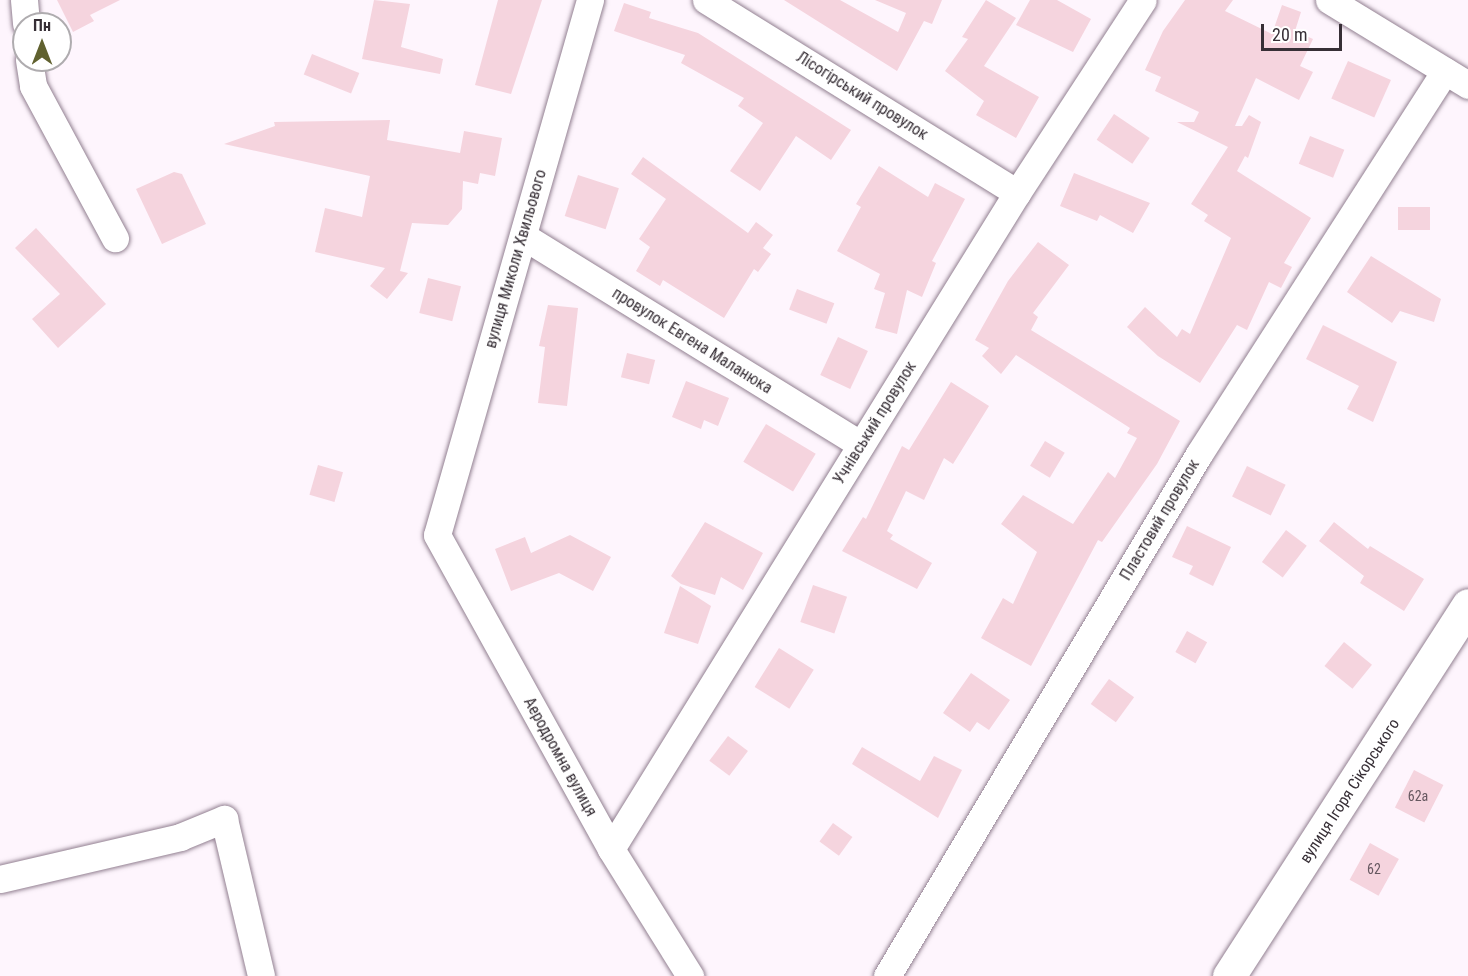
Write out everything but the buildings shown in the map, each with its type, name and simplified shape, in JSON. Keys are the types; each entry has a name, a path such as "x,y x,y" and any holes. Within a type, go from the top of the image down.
{"main road":[{"name":"вулиця Ігоря Сікорського","path":"1229,976 1468,605"}],"street":[{"name":"вулиця Миколи Хвильового","path":"439,526 590,0"},
{"name":"Лісогірський провулок","path":"706,0 1017,193"},
{"name":"Учнівський провулок","path":"611,849 1017,193 1143,0"},
{"path":"1329,0 1468,85"},
{"name":"Пластовий провулок","path":"887,976 1199,454 1445,71"},
{"path":"31,72 33,86 115,238"},
{"name":"провулок Евгена Маланюка","path":"523,236 861,445"},
{"name":"Аеродромна вулиця","path":"439,526 611,849 690,976"},
{"path":"0,879 180,837 224,819 261,976"}]}
